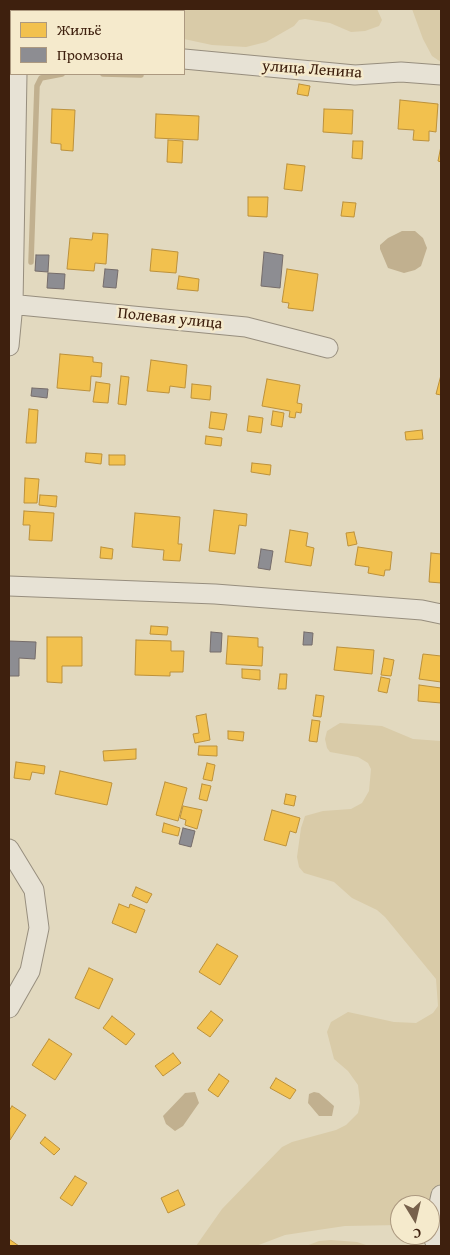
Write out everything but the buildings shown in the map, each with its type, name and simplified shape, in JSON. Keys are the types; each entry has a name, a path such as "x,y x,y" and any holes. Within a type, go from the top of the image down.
{"street":[{"name":"улица Ленина","path":"185,59 355,75 401,72 441,75"},
{"path":"9,346 17,75"},
{"name":"Полевая улица","path":"11,304 246,327 328,348"},
{"path":"9,586 215,594 422,610 441,614"},
{"path":"9,849 34,890 39,928 30,971 9,1008"},
{"path":"437,1246 432,1235 441,1195"}],"shaded area":[{"path":"377,9 382,20 379,26 365,31 351,32 330,23 305,19 299,20 294,26 266,42 246,47 212,45 185,39 185,10 95,10"},
{"path":"412,9 441,9 441,62 432,56 423,39"},
{"path":"402,231 415,231 423,238 427,248 421,266 404,273 388,268 380,249 380,245 388,238"},
{"path":"340,723 382,726 413,739 441,741 441,1238 440,1195 390,1195 390,1225 345,1226 285,1235 256,1246 196,1246 222,1209 282,1147 292,1142 336,1130 346,1125 358,1113 360,1103 358,1085 348,1071 334,1059 327,1032 331,1022 348,1012 394,1022 416,1023 433,1013 438,1006 436,979 385,917 377,910 352,898 334,882 304,873 299,867 297,857 301,828 305,816 323,811 351,809 362,803 369,791 371,769 368,763 358,757 330,752 325,739 327,731"},
{"path":"195,1092 199,1103 183,1126 175,1131 166,1124 163,1116 185,1093"},
{"path":"319,1093 334,1106 332,1116 319,1116 308,1103 309,1094"},
{"path":"319,1241 357,1242 369,1246 306,1246"}],"waterway":[{"path":"31,262 37,86 41,78 57,75"}]}
